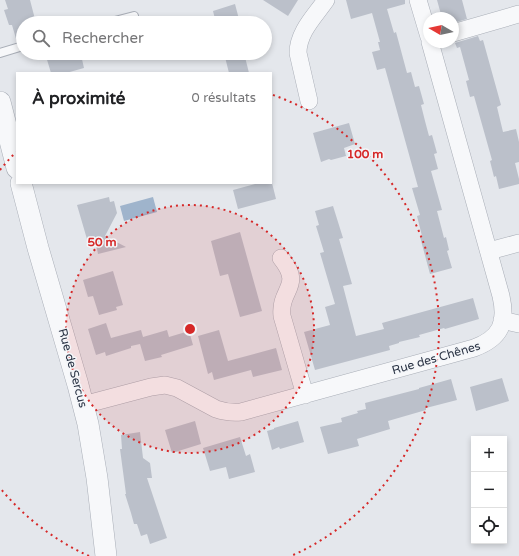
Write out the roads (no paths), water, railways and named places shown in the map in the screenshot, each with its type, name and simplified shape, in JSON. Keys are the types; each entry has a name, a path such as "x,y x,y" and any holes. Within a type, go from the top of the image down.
{"street":[{"path":"309,100 298,53 298,46 303,32 326,0"},
{"path":"418,0 423,17"},
{"path":"459,31 519,14"},
{"name":"Rue des Chênes","path":"83,405 151,387 165,385 178,388 216,409 228,413 241,412 482,345 497,334 504,312 502,300 432,48"},
{"path":"0,102 16,164"},
{"name":"Rue de Sercus","path":"21,184 89,430 106,556"},
{"path":"489,251 519,242"},
{"path":"281,258 289,270 291,279 283,299 282,316 305,395"},
{"path":"502,320 519,324"}],"lane":[{"path":"0,53 16,48"}],"water":[{"path":"153,197 157,212 124,221 120,206"}]}
